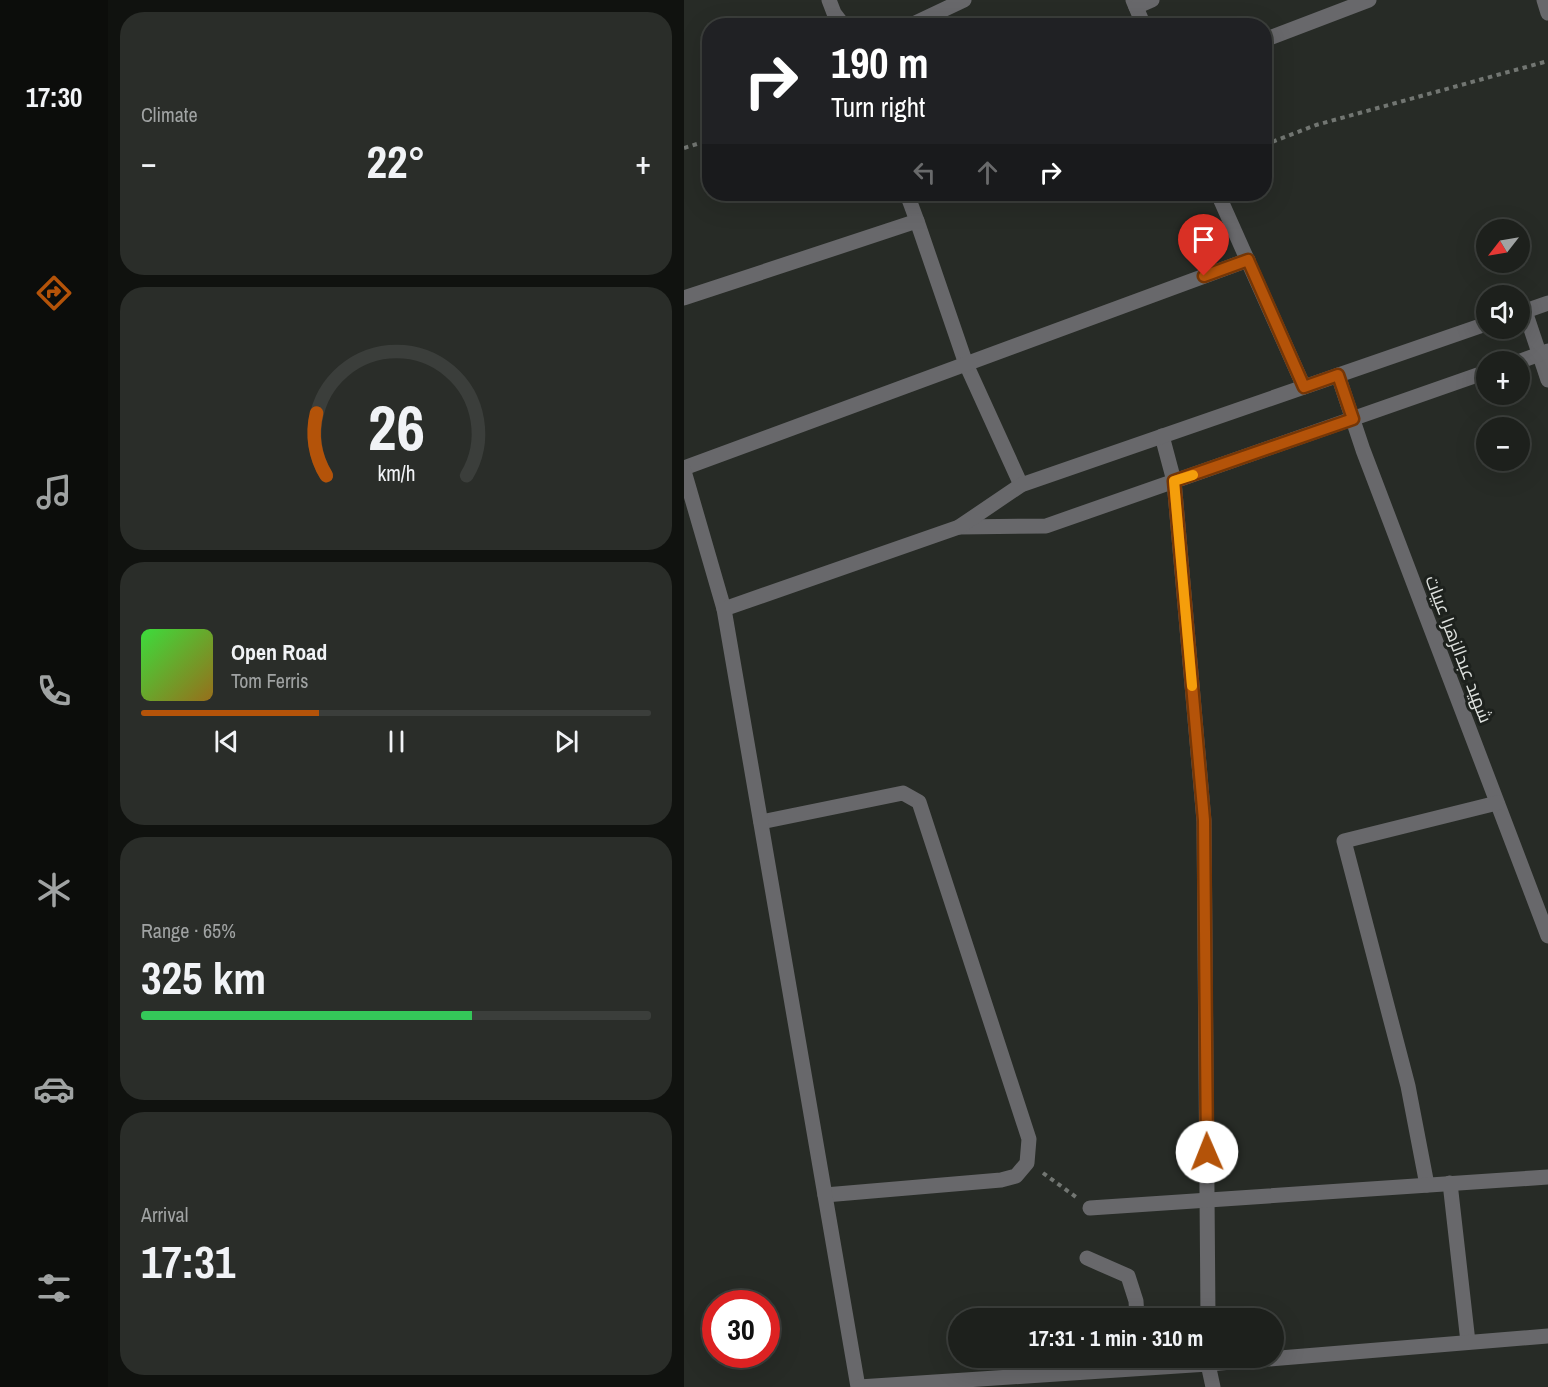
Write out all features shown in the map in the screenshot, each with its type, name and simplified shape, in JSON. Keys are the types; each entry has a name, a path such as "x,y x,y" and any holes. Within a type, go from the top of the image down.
{"street":[{"path":"829,0 838,18"},
{"path":"926,18 964,0"},
{"path":"1141,18 1134,3 1152,0"},
{"path":"1272,37 1369,0"},
{"path":"1544,0 1548,13"},
{"path":"909,201 966,364 1021,485"},
{"path":"1221,201 1304,387"},
{"path":"684,298 916,220"},
{"path":"1080,1368 858,1387 724,609 684,469 1248,260"},
{"path":"1530,309 1548,303"},
{"path":"724,609 959,527 1021,485 1476,327"},
{"path":"1530,327 1544,353 1548,380"},
{"name":"شهید عبدالزهرا عبیات","path":"1338,375 1363,450 1548,936"},
{"path":"959,527 1046,526 1476,376"},
{"path":"1162,436 1174,481 1204,820 1208,1308"},
{"path":"761,822 903,793 919,802 1029,1139 1027,1163 1016,1176 1001,1180 825,1195"},
{"path":"1427,1185 1408,1086 1344,841 1497,803"},
{"path":"1090,1208 1548,1177"},
{"path":"1450,1183 1468,1342"},
{"path":"1087,1258 1128,1276 1136,1308"},
{"path":"1284,1355 1548,1336"},
{"path":"1209,1368 1213,1387"}],"path":[{"path":"1272,142 1316,125 1548,61"},
{"path":"684,148 702,142"},
{"path":"1027,1163 1056,1181 1090,1208"}],"slow traffic":[{"path":"1192,686 1174,481 1193,475"}],"route":[{"path":"1204,276 1248,260 1304,387 1338,375 1353,419 1174,481 1204,820 1207,1152"}]}
